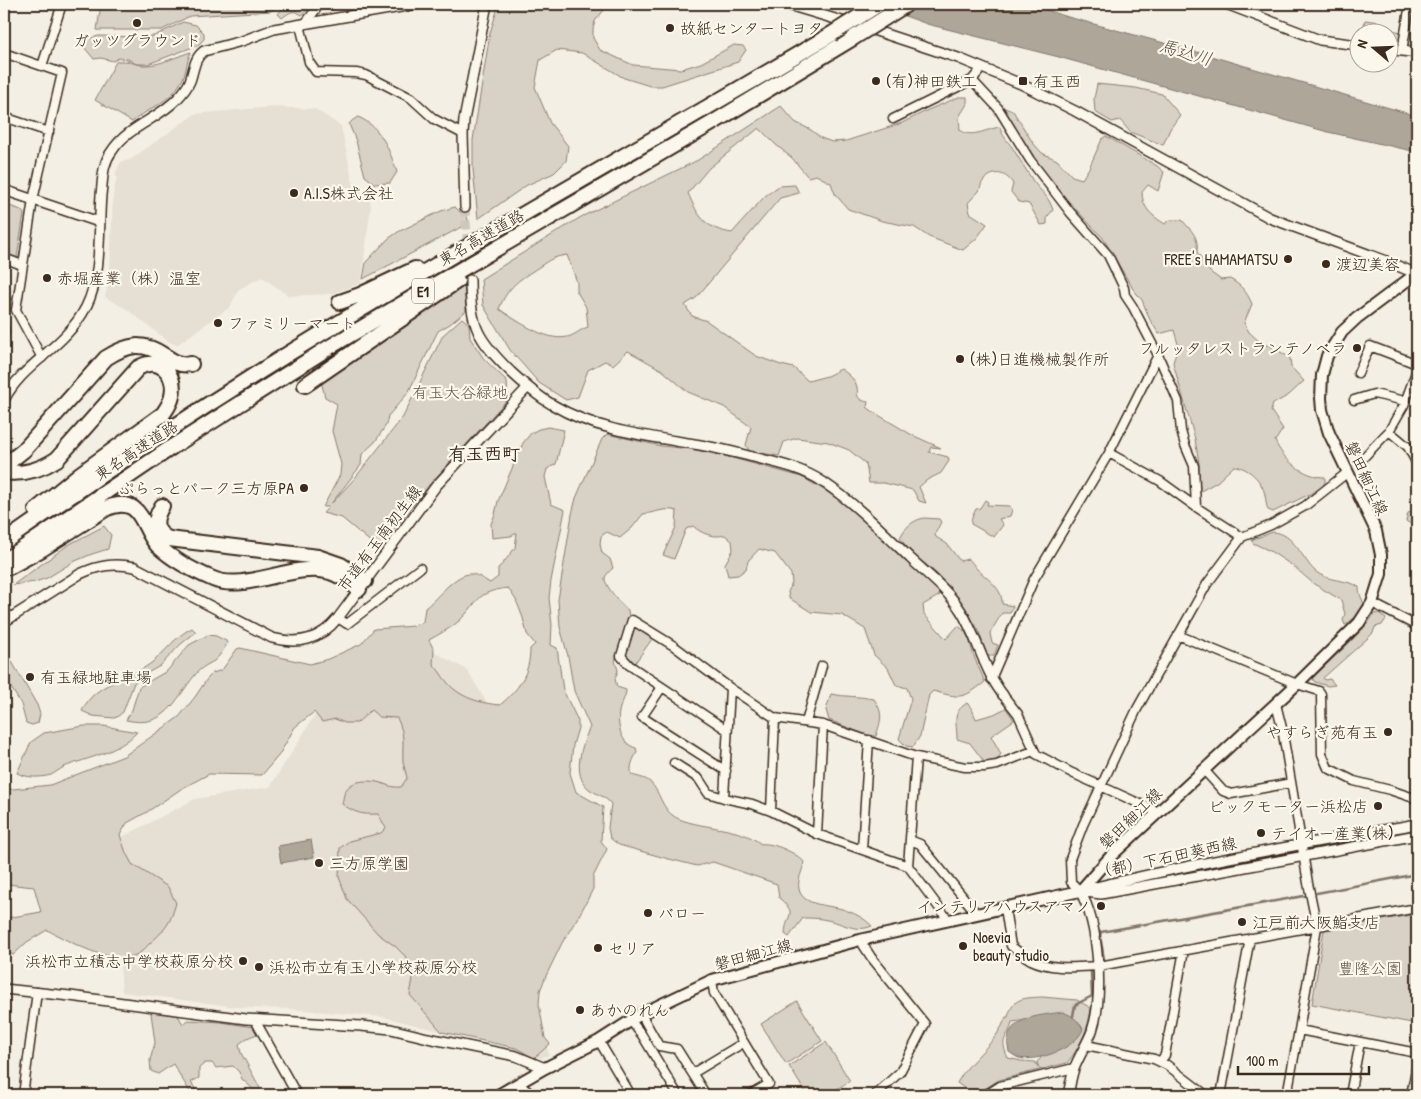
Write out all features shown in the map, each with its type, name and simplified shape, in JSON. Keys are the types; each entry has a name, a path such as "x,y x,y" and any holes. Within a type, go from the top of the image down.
{"highway":[{"name":"東名高速道路","path":"4,542 162,435 312,340 706,109 879,4"},
{"name":"東名高速道路","path":"4,561 172,447 320,353 714,122 907,4"},
{"path":"340,302 360,295 516,219"},
{"path":"306,385 546,219"},
{"path":"4,462 9,462 24,450 106,358 123,348 140,346 151,348 174,362 185,365 191,364"},
{"path":"4,472 26,473 48,465 57,459 138,368 145,364 159,364 170,375 173,395 163,414 80,474 4,535"},
{"path":"4,570 116,504 131,507 138,512 156,544 169,554 202,574 221,582 236,582 321,570 362,585"},
{"path":"162,506 156,516 156,528 159,533 169,539 318,557 340,565 362,585"}],"main road":[{"name":"磐田細江線","path":"498,1095 599,1040 641,1014 712,980 860,940 1080,891 1111,856 1276,704 1353,629 1372,603 1381,574 1380,548 1376,531 1329,433 1322,410 1321,387 1327,356 1336,339 1349,325 1417,274"}],"street":[{"path":"42,66 62,4"},
{"path":"302,25 320,4"},
{"path":"4,400 13,386 63,340 91,297 97,264 102,175 112,150 129,134 163,111 179,97 190,81 200,54 204,51 242,41 274,29 418,4"},
{"path":"464,207 463,134 487,4"},
{"path":"785,4 891,35 958,58 1021,84 1075,111 1270,218 1386,260 1417,274"},
{"path":"1226,4 1320,40 1348,44"},
{"path":"1402,51 1410,4"},
{"path":"302,25 309,62 316,72 356,72 366,75 411,98 434,119 463,134"},
{"path":"1398,50 1417,53"},
{"path":"4,53 62,73 33,200 16,310 42,358"},
{"path":"893,119 972,80 982,68"},
{"path":"972,80 998,108 1030,160 1070,212 1108,255 1124,288 1125,296 1133,306 1158,355 1178,401 1184,445 1194,466 1196,507"},
{"path":"4,117 49,132"},
{"path":"4,190 99,222"},
{"path":"4,258 22,264"},
{"path":"470,280 472,315 479,336 498,359 528,387 563,410 602,426 763,459 803,470 822,481 860,510 952,598 974,635 991,678 1020,718 1033,751 1101,786 1158,812"},
{"path":"1358,373 1370,346 1417,364"},
{"path":"991,678 1034,579 1109,453 1158,355"},
{"path":"1362,459 1389,431 1414,387 1417,370"},
{"name":"市道有玉南初生線","path":"4,622 80,574 93,568 113,564 135,567 272,638 292,642 318,635 332,626 436,486 528,387"},
{"path":"1354,400 1374,394 1405,402"},
{"path":"1389,431 1408,447 1417,464"},
{"path":"1109,453 1160,481 1242,537"},
{"path":"1068,1095 1074,1068 1086,1045 1097,1009 1098,966 1087,904 1080,891 1071,882 1070,859 1083,825 1137,709 1207,584 1242,537 1271,525 1305,506 1348,472"},
{"path":"338,618 347,624 420,568"},
{"path":"1372,603 1417,626"},
{"path":"727,730 629,665 621,656 632,620 674,646 730,688 776,718 822,725 916,757 965,767 997,765 1033,751"},
{"path":"1178,635 1316,690 1321,694 1322,754 1328,768 1354,781 1417,799"},
{"path":"806,722 822,666"},
{"path":"662,687 642,717 726,771"},
{"path":"724,798 730,688"},
{"path":"1276,704 1317,927 1287,1095"},
{"path":"771,810 776,718"},
{"path":"817,834 822,725"},
{"path":"862,849 869,740"},
{"path":"908,866 916,757"},
{"path":"674,763 699,780 708,793 771,810 817,834 908,866 949,921"},
{"path":"1204,770 1223,791 1231,794 1291,783"},
{"name":"（都）下石田葵西線","path":"1080,891 1171,870 1301,844 1417,824"},
{"name":"（都）下石田葵西線","path":"1080,891 1101,894 1417,835"},
{"path":"910,840 920,844 977,914"},
{"path":"1004,908 1010,946 1031,960 1052,967 1069,968 1098,966 1417,908"},
{"path":"1221,1095 1250,938"},
{"path":"860,940 871,957 925,1024 900,1072 875,1095"},
{"path":"1160,1062 1165,1055 1184,950"},
{"path":"712,980 714,993 769,1084 750,1095"},
{"path":"4,989 255,1020 391,1029 516,1056 545,1068"},
{"path":"23,1095 37,992"},
{"path":"641,1014 659,1046 678,1048 706,1095"},
{"path":"255,1020 297,1095"},
{"path":"631,1021 642,1035 678,1095"},
{"path":"1299,1030 1417,1053"},
{"path":"599,1040 631,1095"},
{"path":"1350,1095 1360,1042"},
{"path":"693,1073 743,1043"},
{"path":"1086,1045 1132,1053 1160,1062 1167,1065 1206,1095"},
{"path":"1412,1095 1417,1064"},
{"path":"986,1095 1000,1086 1074,1068"},
{"path":"518,1084 533,1095"}],"shaded area":[{"name":"A.I.S株式会社","path":"271,107 315,109 341,126 354,188 366,191 371,205 361,283 331,294 289,296 262,277 239,289 230,307 177,345 169,342 128,310 105,297 110,276 113,194 117,177 115,174 121,162 130,160 195,114"},
{"name":"三方原学園","path":"407,637 467,670 523,762 535,1006 549,1055 541,1058 479,1037 435,1030 384,1017 291,1009 245,1008 122,992 113,842 195,799 270,787 325,699"}],"green space":[{"name":"ガッツグラウンド","path":"101,4 280,4 271,11 190,16 162,30 97,30"},
{"path":"286,4 314,4 302,15 292,12 282,18 278,14"},
{"path":"499,4 609,4 595,21 593,38 600,50 633,65 681,69 701,63 734,45 743,46 746,50 738,62 662,86 650,86 624,78 582,53 557,50 540,60 535,87 550,123 568,146 566,161 554,173 527,185 478,219 473,169 473,140 490,33"},
{"path":"1411,15 1417,17 1417,49 1406,47"},
{"path":"183,22 196,25 204,33 204,39 198,45 148,64 136,64 128,59 119,58 113,61 101,58 94,59 79,41 99,36 154,36"},
{"path":"1398,31 1402,32 1398,44"},
{"path":"191,52 183,78 177,89 165,100 132,122 95,100 116,62 124,61 152,65"},
{"path":"1097,84 1136,88 1162,94 1180,115 1170,129 1163,145 1130,132 1120,120 1112,122 1095,112 1094,99"},
{"path":"959,97 967,97 967,104 959,117 960,130 965,133 974,134 1000,127 1003,135 1033,181 1047,197 1051,205 1053,210 1047,217 1047,224 1041,225 1029,204 1019,202 1011,192 1013,184 1007,177 1000,174 992,175 983,181 979,191 968,203 970,213 987,224 977,238 963,250 929,237 914,227 882,221 848,209 835,194 831,183 816,175 808,177 792,158 759,128 709,168 688,193 695,209 709,225 732,233 765,196 779,186 795,185 799,193 780,198 696,298 685,305 692,316 707,321 756,356 794,368 808,381 827,376 841,369 854,381 858,397 868,402 867,407 912,435 941,448 931,447 929,452 948,457 949,461 941,473 927,480 919,487 926,503 919,501 913,490 884,483 869,483 866,464 849,450 828,442 797,438 784,442 779,456 749,451 746,445 751,427 724,407 688,392 662,370 628,351 613,365 605,361 588,370 578,397 566,400 539,383 510,350 483,305 481,279 581,217 698,160 781,106 795,122 811,130 821,138 832,142 846,141 902,123","holes":["567,255 577,282 577,292 586,307 588,327 570,336 559,338 541,333 522,324 499,309 502,301 515,284 549,260"]},
{"path":"1002,107 1013,111 1033,143 1042,153 1057,160 1072,176 1082,179 1102,139 1106,136 1164,172 1158,191 1148,185 1142,192 1142,198 1146,207 1152,215 1165,224 1170,220 1182,220 1194,234 1197,242 1197,252 1210,272 1221,280 1230,279 1234,281 1248,296 1252,304 1244,323 1249,332 1262,344 1271,346 1290,358 1291,367 1304,381 1289,395 1273,404 1271,411 1283,429 1275,441 1283,455 1295,466 1309,474 1325,477 1322,488 1273,512 1268,510 1263,489 1258,479 1244,469 1234,466 1217,482 1199,492 1199,463 1195,439 1173,363 1178,344 1174,330 1159,334 1150,320 1142,300 1133,289 1103,238 1065,198 1032,156"},
{"path":"358,117 373,127 384,140 397,172 390,183 375,184 365,176 356,141 349,124"},
{"path":"4,204 21,210 24,214 17,257 12,260 4,258"},
{"path":"455,207 461,213 466,213 469,223 363,279 366,262 388,239 398,232 441,211"},
{"name":"有玉大谷緑地","path":"464,285 466,311 438,331 408,393 388,416 386,425 375,442 362,454 361,465 331,504 355,478 403,417 443,335 462,318 469,324 470,338 484,359 507,381 508,399 429,485 379,549 342,518 323,513 329,507 323,507 340,475 341,464 332,431 337,404 325,397 321,381"},
{"path":"4,297 14,299 7,317 10,332 4,358"},
{"path":"548,427 564,430 556,464 547,469 545,477 551,504 565,510 549,598 552,625 551,645 557,648 563,690 578,721 570,773 576,792 603,807 601,841 607,849 593,877 593,889 562,943 540,991 539,1004 545,1038 550,1044 534,1058 516,1048 442,1032 410,995 414,973 407,958 395,946 378,934 347,899 339,877 340,848 349,841 381,833 386,828 378,814 359,813 342,804 345,792 351,785 364,781 401,787 407,778 403,762 403,735 397,718 379,717 371,710 357,723 345,723 335,719 322,722 314,712 295,727 279,755 262,775 209,774 127,823 120,835 132,864 168,887 176,903 167,926 139,953 128,957 104,955 79,946 47,930 27,942 13,955 4,950 4,929 7,918 41,912 34,887 7,884 4,886 4,790 50,785 124,756 179,717 207,679 213,673 222,670 237,649 240,648 310,664 328,659 361,644 374,629 414,626 423,622 425,608 460,577 472,574 490,583 498,577 498,568 515,548 517,533 511,536 492,538 491,524 498,501 523,443 531,433","holes":["508,588 516,600 527,634 535,644 530,649 528,666 522,681 500,705 485,703 464,696 452,688 433,664 434,650 429,640 456,624 479,598 489,592"]},
{"path":"607,434 661,446 691,449 725,456 802,477 839,499 938,590 940,595 923,605 924,614 946,639 958,626 968,637 973,655 985,682 966,695 955,696 933,691 929,695 920,736 913,747 906,746 899,739 911,699 907,688 896,685 888,668 874,655 865,629 842,615 811,612 789,598 788,592 792,583 791,574 775,553 759,549 748,561 746,569 738,575 728,576 725,564 733,550 732,541 725,535 708,535 693,526 686,529 674,559 663,555 676,527 677,511 672,510 643,514 632,528 620,538 607,532 601,536 602,553 610,559 613,568 606,575 605,581 614,595 628,610 629,616 615,661 618,670 615,679 617,687 626,690 619,712 621,734 627,743 636,748 637,752 631,766 632,775 650,782 665,807 673,816 679,819 743,834 761,844 778,846 796,855 804,862 799,878 799,889 805,899 850,912 872,926 855,928 824,919 803,918 789,937 785,934 790,911 779,898 777,884 713,862 697,866 665,858 619,845 610,838 608,828 611,804 589,789 580,776 581,750 590,727 574,691 568,656 560,627 558,600 576,498 602,439"},
{"path":"985,500 988,502 987,505 1010,506 1012,510 1010,516 999,519 1003,525 994,537 971,524 976,509 980,508"},
{"path":"1417,509 1417,528 1406,521 1408,513"},
{"path":"924,518 939,519 941,522 935,534 936,537 947,544 960,561 970,560 994,584 1002,598 1002,604 1013,606 1010,613 1002,613 990,633 992,643 998,645 994,656 987,656 978,629 961,602 937,574 912,554 900,538 909,525"},
{"path":"104,526 111,535 108,549 73,562 47,578 13,585 68,545"},
{"path":"1273,532 1287,537 1297,547 1310,566 1320,575 1359,587 1364,606 1357,616 1345,625 1343,620 1345,614 1341,600 1314,584 1293,566 1251,540"},
{"path":"1379,613 1386,619 1382,625 1375,627 1369,637 1323,678 1325,680 1330,679 1335,685 1328,686 1315,682 1312,678 1345,647 1374,614"},
{"path":"634,626 652,639 635,663 626,655"},
{"path":"192,628 196,632 181,644 160,666 134,683 123,712 117,717 93,716 82,711 95,694 112,683 150,664 180,635"},
{"path":"208,635 216,636 228,642 214,661 197,673 168,711 160,717 151,720 140,722 126,720 132,710 139,687 167,671 189,645"},
{"path":"8,655 37,705 40,714 38,723 32,725 26,723 21,704 4,676 4,658"},
{"path":"831,694 874,699 881,717 876,736 869,736 829,720 826,710"},
{"path":"967,703 976,719 994,714 1006,708 1014,720 991,736 1001,754 996,761 985,763 970,743 957,739 957,714"},
{"path":"84,726 104,726 137,732 112,750 64,767 51,775 34,777 17,773 31,742 44,733"},
{"name":"豊隆公園","path":"1417,914 1417,1024 1312,1004 1324,930"},
{"path":"1042,997 1077,1000 1091,1008 1083,1037 1067,1063 999,1080 974,1095 957,1083 962,1074 996,1036 1016,1002 1025,998","holes":["1043,1018 1045,1054 1037,1062 1039,1068 1035,1062 1008,1058 1004,1041 1012,1022"]},
{"path":"797,1001 822,1041 786,1064 761,1024"},
{"path":"159,1011 177,1014 183,1024 187,1020 221,1022 253,1027 257,1034 239,1044 241,1053 260,1088 256,1092 242,1079 239,1072 233,1066 216,1068 212,1063 205,1063 199,1068 199,1078 191,1082 199,1095 192,1095 173,1064 158,1074 151,1071 150,1060 155,1043 151,1013"},
{"path":"826,1042 850,1081 827,1095 807,1095 789,1066"}],"water":[{"name":"馬込川","path":"872,4 1029,4 1068,17 1190,50 1417,116 1417,152 1328,132 1055,56 927,24"},
{"path":"311,840 314,857 281,863 278,846"},
{"path":"1063,1012 1075,1019 1083,1029 1079,1036 1065,1048 1046,1056 1027,1059 1019,1058 1009,1052 1008,1040 1010,1032 1016,1025 1023,1020 1033,1017"}],"waterway":[{"path":"1317,893 1417,874"},
{"path":"1104,959 1101,932 1304,896"},
{"path":"1073,1016 1075,1005 1092,996 1091,972"}],"tunnel":[{"path":"465,207 470,280"}],"place":[{"name":"ガッツグラウンド","path":"137,23"},
{"name":"故紙センタートヨタ","path":"670,28"},
{"name":"(有)神田鉄工","path":"876,81"},
{"name":"有玉西","path":"1023,81"},
{"name":"A.I.S株式会社","path":"294,193"},
{"name":"FREE's HAMAMATSU","path":"1288,259"},
{"name":"渡辺美容","path":"1326,264"},
{"name":"赤堀産業（株）温室","path":"47,278"},
{"name":"ファミリーマート","path":"218,323"},
{"name":"フルッタレストランテノベラ","path":"1357,348"},
{"name":"(株)日進機械製作所","path":"960,359"},
{"name":"ぷらっとパーク三方原PA","path":"304,488"},
{"name":"有玉緑地駐車場","path":"30,677"},
{"name":"やすらぎ苑有玉","path":"1388,732"},
{"name":"ビックモーター浜松店","path":"1378,806"},
{"name":"テイオー産業(株)","path":"1261,833"},
{"name":"三方原学園","path":"319,863"},
{"name":"インテリアハウスアマノ","path":"1101,906"},
{"name":"バロー","path":"648,913"},
{"name":"江戸前大阪鮨支店","path":"1242,922"},
{"name":"Noevia beauty studio","path":"963,946"},
{"name":"セリア","path":"598,948"},
{"name":"浜松市立積志中学校萩原分校","path":"243,961"},
{"name":"浜松市立有玉小学校萩原分校","path":"259,967"},
{"name":"あかのれん","path":"580,1010"}],"district":[{"name":"有玉西町","path":"484,453"}]}
